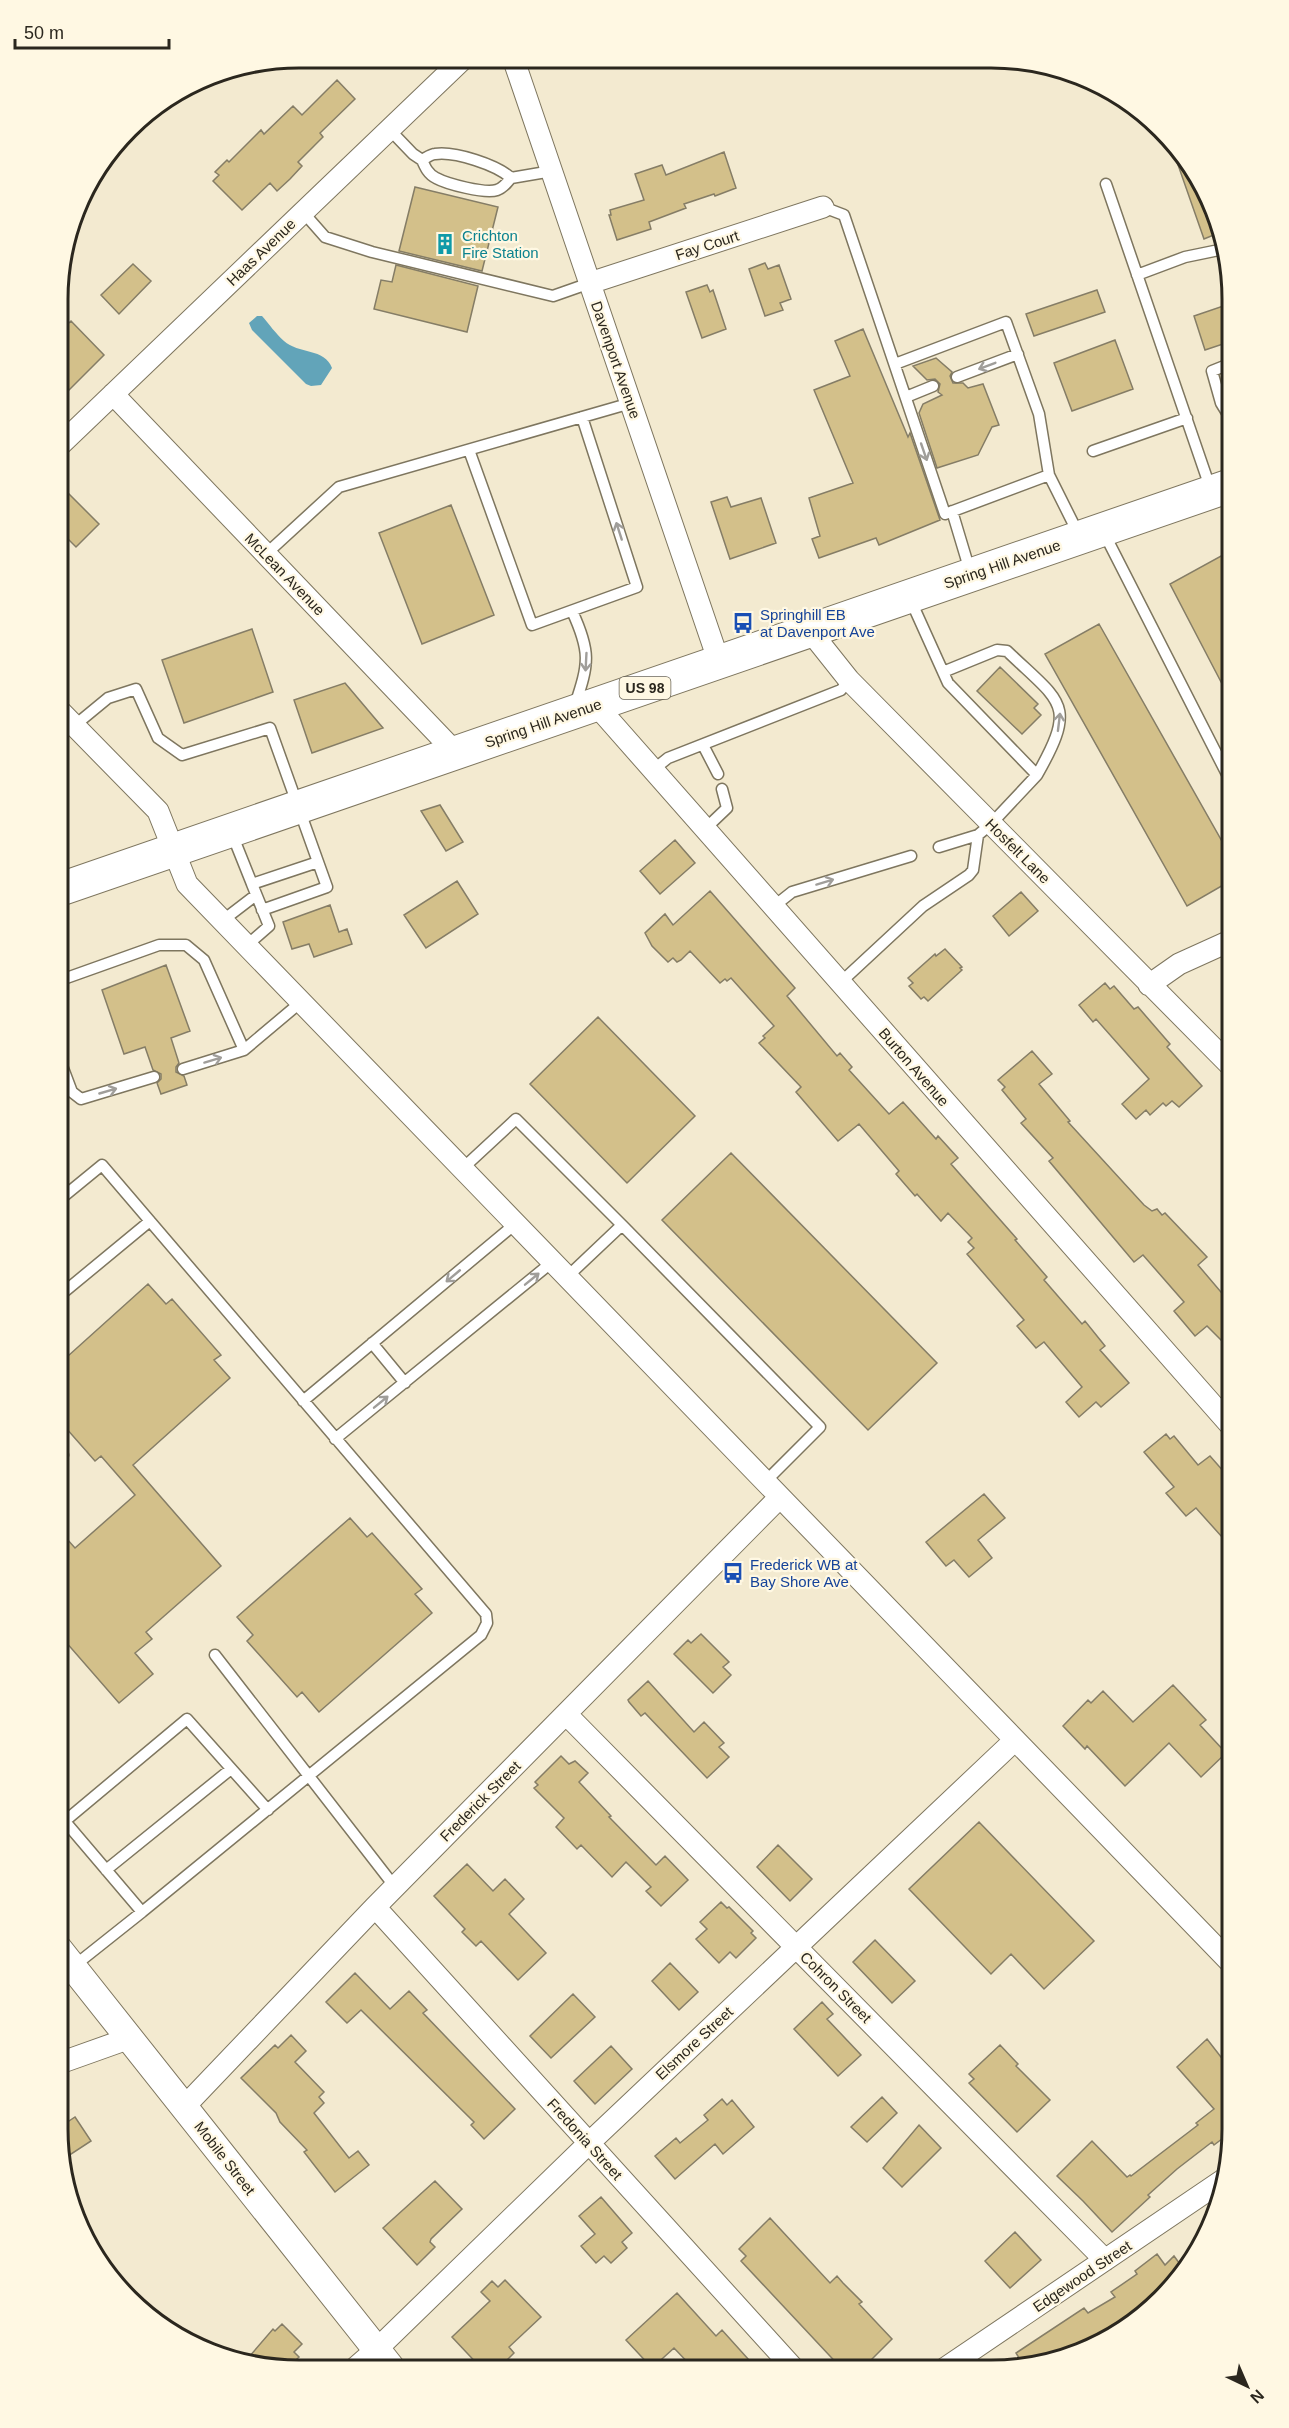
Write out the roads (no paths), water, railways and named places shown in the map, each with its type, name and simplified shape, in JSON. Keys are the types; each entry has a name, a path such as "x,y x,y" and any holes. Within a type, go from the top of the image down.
{"main road":[{"name":"Spring Hill Avenue","path":"68,879 172,851 1222,489"}],"street":[{"name":"Haas Avenue","path":"68,437 454,67"},
{"name":"Davenport Avenue","path":"516,67 719,662"},
{"name":"Fay Court","path":"590,283 824,207"},
{"name":"McLean Avenue","path":"113,394 456,753"},
{"name":"Hosfelt Lane","path":"810,631 849,680 985,830 1222,1057"},
{"name":"Burton Avenue","path":"584,709 653,770 1222,1416"},
{"path":"68,720 158,811 187,884 514,1225 1222,1954"},
{"path":"1149,985 1179,963 1222,944"},
{"name":"Frederick Street","path":"185,2106 375,1907 566,1714 771,1490"},
{"name":"Cohron Street","path":"566,1714 1105,2260"},
{"name":"Elsmore Street","path":"385,2359 589,2143 1014,1741"},
{"name":"Fredonia Street","path":"375,1907 787,2361"},
{"name":"Mobile Street","path":"68,1961 385,2359"},
{"path":"68,2060 130,2038"},
{"name":"Edgewood Street","path":"956,2361 1215,2186"}],"lane":[{"path":"389,129 422,160 425,169 436,178 476,190 495,190 504,186 511,178 552,171"},
{"path":"422,160 435,154 462,157 493,166 511,178"},
{"path":"1106,184 1187,418 1222,489"},
{"path":"824,207 844,215 945,514 1049,475"},
{"path":"303,212 325,237 372,252 553,296 590,283"},
{"path":"1137,275 1185,257 1216,251"},
{"path":"894,364 1006,322 1039,414 1049,475 1091,533 1222,766"},
{"path":"957,377 1018,354"},
{"path":"1222,367 1212,371 1222,405"},
{"path":"906,397 933,386"},
{"path":"266,554 339,487 631,403"},
{"path":"469,450 532,626 637,587 582,417"},
{"path":"1093,451 1187,418"},
{"path":"952,511 971,575"},
{"path":"909,596 948,683 1037,775"},
{"path":"572,611 585,640 587,658 584,709"},
{"path":"939,847 985,830 1037,775 1055,744 1061,723 1060,709 1053,695 1008,651 997,650 943,672"},
{"path":"653,770 668,758 841,690 849,680"},
{"path":"74,726 108,698 136,689 158,738 182,755 270,728 327,887 262,910"},
{"path":"703,745 718,774"},
{"path":"705,829 727,808 722,789"},
{"path":"840,983 923,906 969,875 973,870 985,830"},
{"path":"231,831 269,926 246,946"},
{"path":"773,907 792,892 910,856"},
{"path":"222,921 254,890 318,862"},
{"path":"68,977 159,945 186,945 204,960 244,1050"},
{"path":"183,1069 244,1050 301,1002"},
{"path":"68,1081 72,1092 81,1099 154,1077"},
{"path":"461,1170 516,1119 820,1427 771,1490"},
{"path":"68,1193 102,1165 486,1614 487,1623 481,1635 142,1912 68,1955"},
{"path":"68,1290 150,1221"},
{"path":"303,1401 514,1225"},
{"path":"566,1278 622,1225"},
{"path":"335,1439 551,1263"},
{"path":"372,1343 405,1383"},
{"path":"215,1655 395,1887"},
{"path":"68,1818 187,1719 268,1810"},
{"path":"106,1870 231,1769"},
{"path":"68,1825 142,1912"}],"water":[{"path":"257,316 262,316 290,345 324,357 329,362 332,368 321,385 306,384 252,330 249,323"}],"place":[{"name":"Crichton Fire Station","path":"445,244"},
{"name":"Springhill EB at Davenport Ave","path":"743,623"},
{"name":"Frederick WB at Bay Shore Ave","path":"733,1573"}]}
